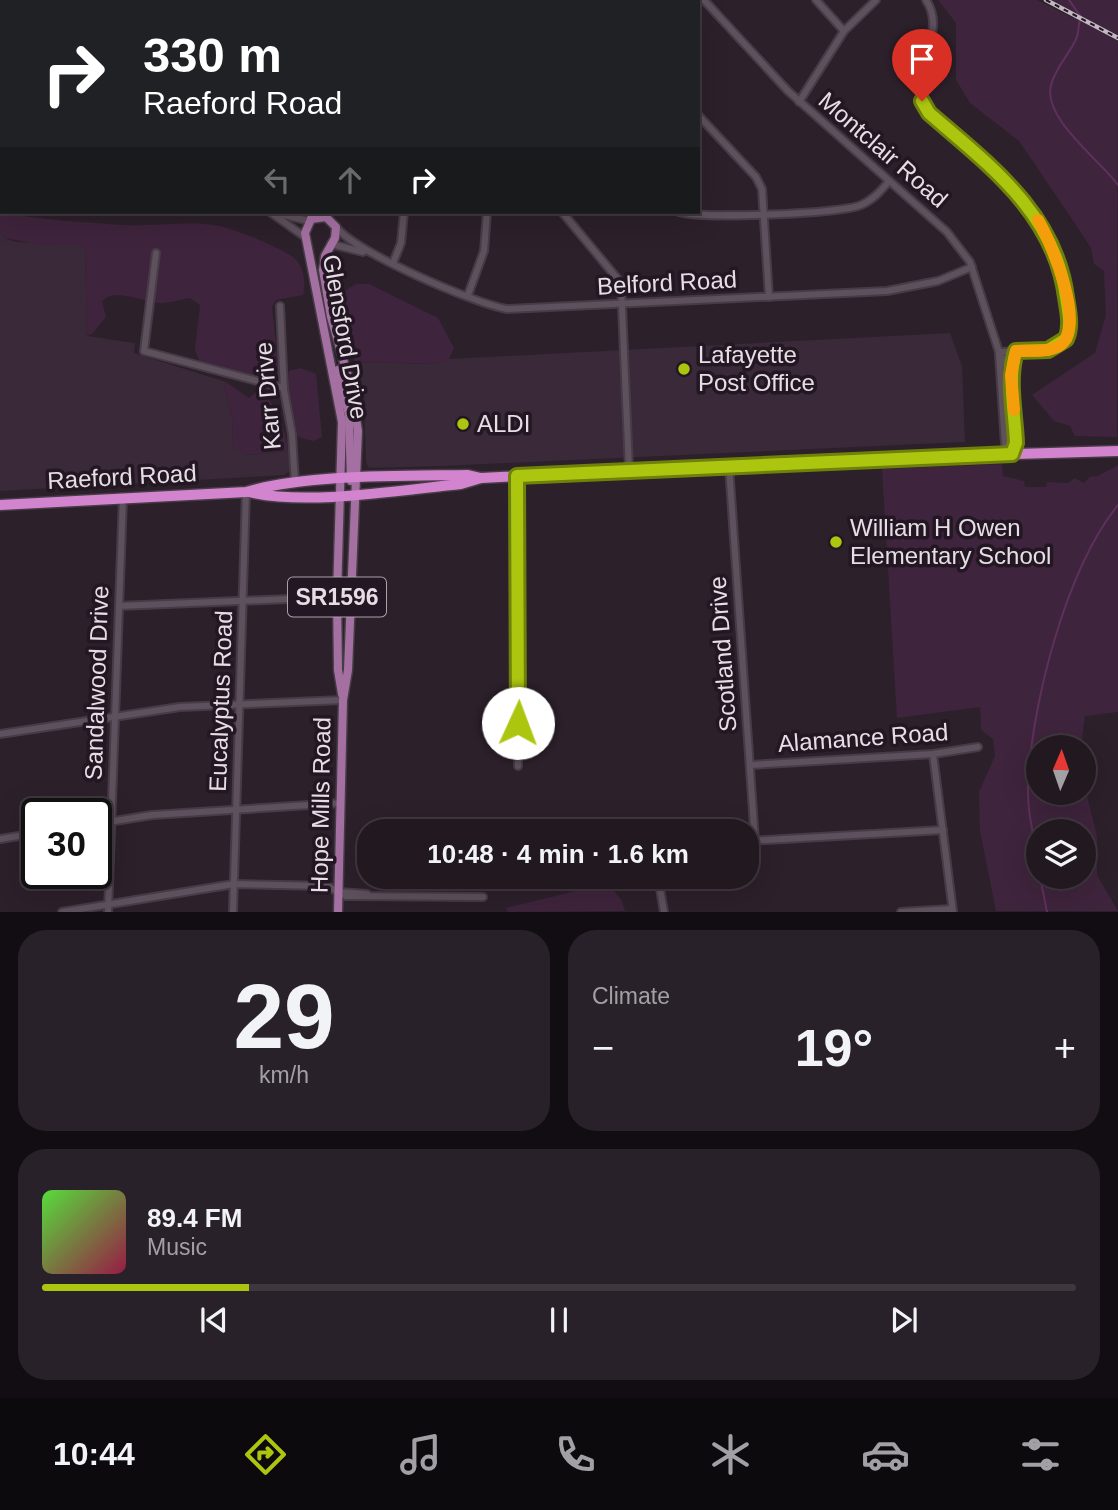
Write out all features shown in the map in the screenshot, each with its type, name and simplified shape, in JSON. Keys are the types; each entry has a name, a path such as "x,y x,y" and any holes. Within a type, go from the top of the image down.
{"highway":[{"name":"Raeford Road","path":"246,492 277,497 342,494 461,484 481,478 629,469 1118,451"},
{"name":"Raeford Road","path":"0,505 246,492 295,482 468,475 481,478"}],"main road":[{"path":"330,215 336,227 335,238 330,245 318,248 307,240 305,228 311,217 330,215"},
{"name":"Glensford Drive","path":"307,240 320,313 329,348 342,381 349,415 350,480"},
{"name":"Glensford Drive","path":"330,245 323,270 331,317 355,402 350,480"},
{"name":"Hope Mills Road","path":"338,912 343,700 348,670 356,493 350,480"},
{"name":"Hope Mills Road","path":"343,700 338,670 337,597 342,494 350,480"}],"street":[{"name":"Montclair Road","path":"704,0 799,102 964,250 999,352 1011,375 1016,443 1012,454"},
{"path":"816,0 844,31"},
{"path":"799,102 844,31 876,0"},
{"path":"926,0 933,13 934,27 919,74 920,94 925,107 1025,201 1051,245 1062,278 1069,326 1066,339 1048,350 999,352"},
{"path":"700,117 756,177 762,190 766,213 769,297"},
{"path":"688,214 698,216 853,208 872,200 889,181"},
{"path":"273,214 307,240"},
{"path":"286,214 311,217"},
{"path":"393,263 401,243 404,214"},
{"path":"468,295 484,251 487,214"},
{"path":"564,214 616,273 621,283 629,469"},
{"name":"Belford Road","path":"336,227 348,240 372,253 507,309 904,289 938,281 972,267"},
{"name":"Belford Road","path":"330,245 372,253"},
{"path":"156,253 157,270 144,351 284,388"},
{"name":"Karr Drive","path":"280,306 284,388 295,482"},
{"path":"1011,375 1016,351"},
{"name":"Montclair Road","path":"999,352 1005,444 1012,454"},
{"name":"Scotland Drive","path":"729,466 750,765 751,819"},
{"path":"517,476 518,766"},
{"name":"Eucalyptus Road","path":"233,912 246,492"},
{"name":"Sandalwood Drive","path":"112,821 123,497"},
{"path":"119,606 337,597"},
{"path":"0,734 180,707 343,700"},
{"name":"Alamance Road","path":"750,765 933,754 978,747"},
{"path":"901,912 953,910 933,754"},
{"path":"112,821 236,808 341,803"},
{"path":"759,841 943,830"},
{"path":"0,839 21,836"},
{"path":"62,912 108,908 234,884 327,886 339,892 356,894 483,897"},
{"name":"Sandalwood Drive","path":"108,908 109,889"},
{"path":"660,889 664,912"}],"shaded area":[{"path":"938,0 1037,0 1073,18 1074,14 1050,0 1118,0 1118,35 1111,32 1109,36 1118,41 1117,437 1075,436 1070,426 1054,421 1032,395 1095,353 1106,315 1104,271 1094,264 1091,248 1019,141 970,103 956,80 956,23"},
{"path":"0,214 122,225 195,224 236,231 282,250 301,267 304,291 303,295 276,300 272,307 279,374 277,380 263,380 200,363 195,350 200,305 190,298 162,303 122,295 108,297 102,301 106,317 92,334 87,335 85,249 81,244 44,245 4,238 0,230"},
{"path":"0,230 4,238 16,242 81,244 85,249 87,336 135,343 134,353 226,382 224,388 232,418 233,448 248,455 288,451 290,470 285,475 0,491"},
{"path":"356,284 369,284 438,318 454,348 449,359 439,364 355,362 341,304 344,291"},
{"path":"950,333 962,366 965,442 441,466 369,468 366,462 364,394 355,362 439,364 449,359"},
{"path":"301,368 316,374 322,437 313,441 298,437 288,390 289,371"},
{"path":"226,382 249,398 258,390 270,401 279,417 288,451 248,455 233,449 232,418 224,388"},
{"path":"1002,464 1003,476 1024,481 1025,487 1046,487 1047,482 1069,483 1074,478 1084,483 1090,477 1098,476 1118,465 1118,712 1085,716 1083,735 1026,735 1026,805 1089,805 1093,819 1026,819 1026,889 1096,889 1096,832 1097,875 1118,911 996,911 980,831 979,792 995,756 993,739 981,730 980,707 897,718 882,469"},
{"path":"584,889 613,889 622,901 625,911 508,912 506,908"}],"waterway":[{"path":"1069,0 1081,17 1077,37 1053,78 1051,98 1063,125 1118,185"},
{"path":"1031,819 1028,787 1031,754 1036,717 1055,639 1082,565 1099,532 1118,505"},
{"path":"1042,889 1047,912"}],"railway":[{"path":"1046,0 1118,38"}],"slow traffic":[{"path":"1014,410 1011,375 1016,351 1048,350 1061,344 1069,333 1065,292 1058,261 1038,220"}],"place":[{"name":"Lafayette Post Office","path":"684,369"},
{"name":"ALDI","path":"463,424"},
{"name":"William H Owen Elementary School","path":"836,542"}],"route":[{"path":"518,723 520,668 517,476 875,457 1012,454 1016,443 1011,375 1016,351 1048,350 1058,346 1069,333 1065,292 1058,261 1044,230 1016,190 929,113 922,101"}]}
